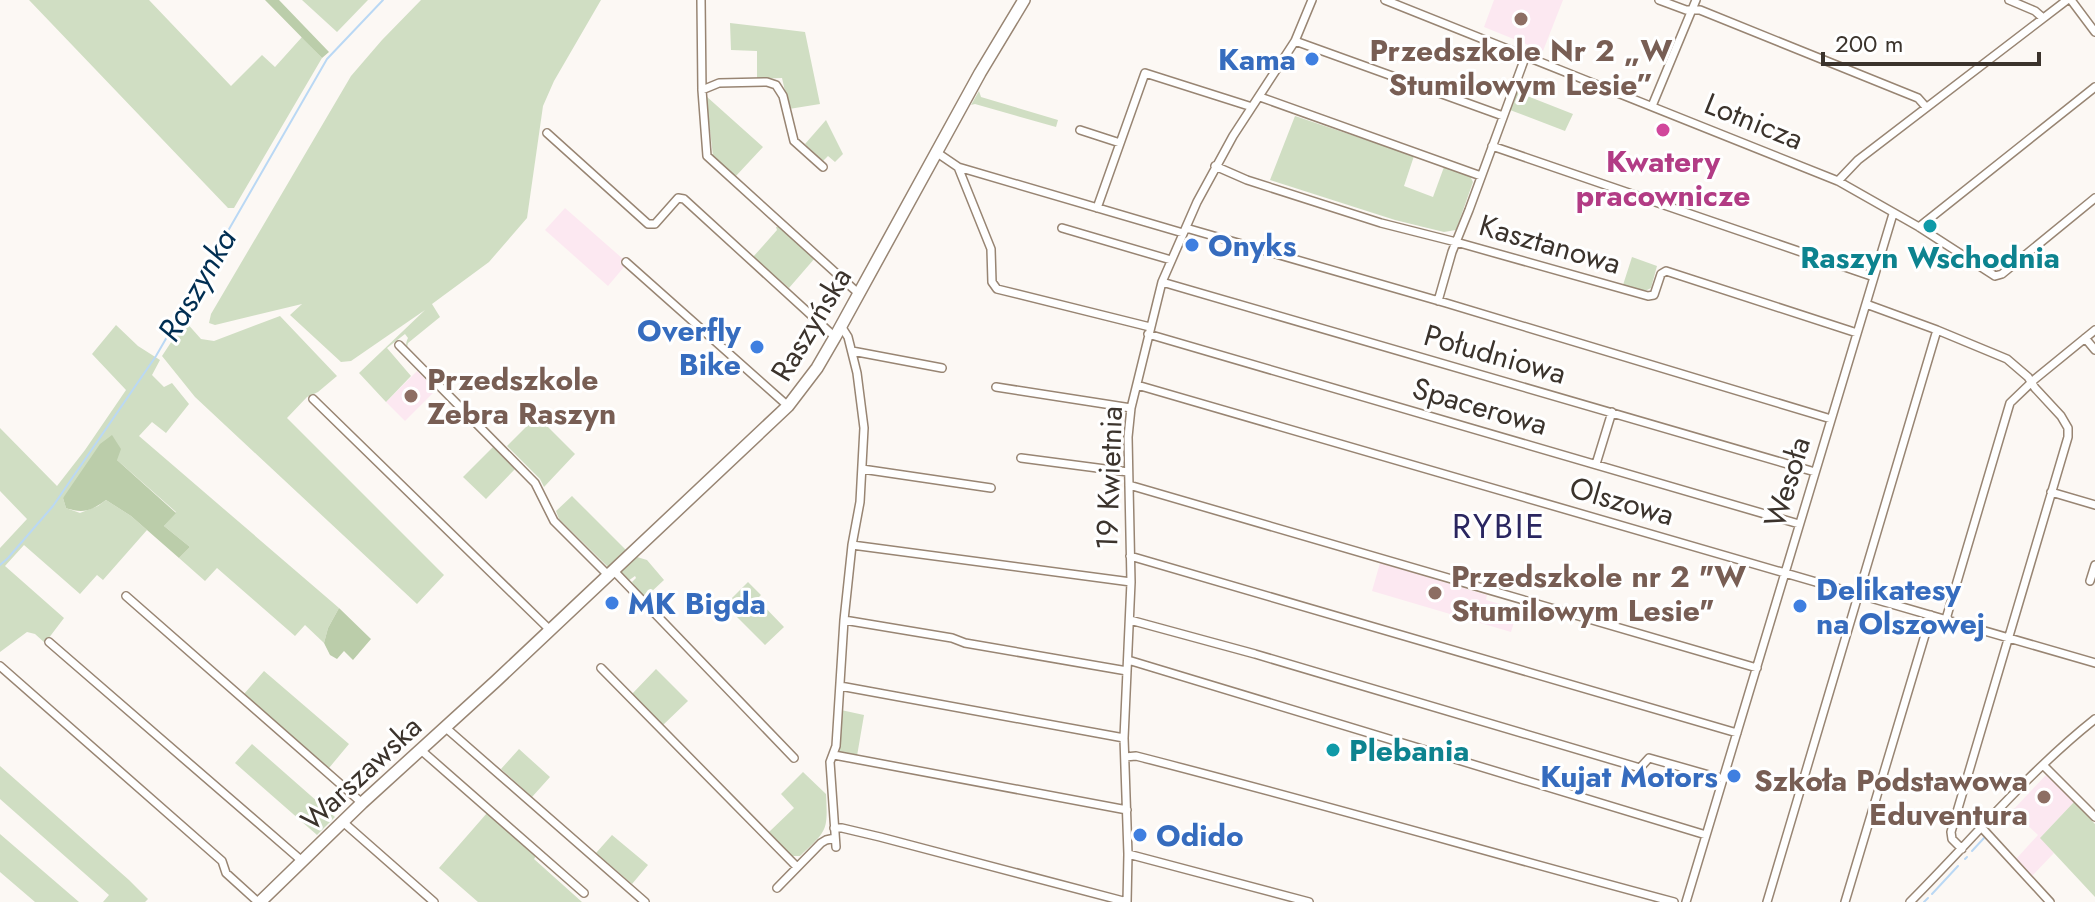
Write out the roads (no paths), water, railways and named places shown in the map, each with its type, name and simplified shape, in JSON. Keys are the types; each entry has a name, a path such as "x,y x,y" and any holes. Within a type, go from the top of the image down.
{"street":[{"path":"701,0 702,90 708,158 858,293"},
{"name":"Raszyńska","path":"496,681 788,406 817,368 1024,0"},
{"name":"19 Kwietnia","path":"1127,902 1124,738 1131,582 1128,437 1131,408 1162,282 1184,230 1215,166 1295,41 1312,0"},
{"name":"Lotnicza","path":"1385,0 1838,181 1919,227 1995,276 2002,274 2095,198"},
{"path":"1659,0 1682,9 1700,10 1918,98 1926,107"},
{"path":"1652,106 1696,0"},
{"path":"2009,0 2035,11 2043,18"},
{"path":"1838,181 1858,160 2069,0 2095,32"},
{"path":"1295,41 1503,116"},
{"path":"1438,301 1456,242 1526,55"},
{"path":"1097,208 1145,73 1252,107"},
{"path":"702,90 719,83 767,82 776,85 783,96 794,141 823,167"},
{"path":"1919,227 2095,87"},
{"path":"1260,97 1481,176"},
{"path":"1080,130 1120,143"},
{"path":"547,133 650,225 655,224 678,198 684,199 848,337 864,428 860,502 844,620 834,755 830,762 836,843 824,841 777,888"},
{"path":"1492,146 1874,277"},
{"path":"936,152 958,167 1438,301 1831,419"},
{"name":"Kasztanowa","path":"1215,166 1247,180 1367,219 1652,297 1661,274 1666,271 1857,333"},
{"name":"Spacerowa","path":"958,167 991,249 992,282 997,289 1149,331 1799,524"},
{"name":"Wesoła","path":"1686,902 1893,214"},
{"path":"1062,228 1171,260"},
{"path":"626,262 788,406"},
{"name":"Południowa","path":"1162,282 1815,472"},
{"path":"1866,304 2007,359 2066,422 2068,437 1951,832 1952,839 1962,849"},
{"path":"1767,902 1937,330"},
{"path":"1946,619 2013,398 2095,330"},
{"path":"2085,338 2095,350"},
{"path":"399,345 535,483 554,521 612,574 794,758"},
{"path":"852,351 942,368"},
{"name":"Olszowa","path":"1137,385 2095,663"},
{"path":"996,387 1131,408"},
{"path":"313,399 550,630"},
{"path":"1596,464 1612,412"},
{"path":"1021,458 1128,472"},
{"path":"862,469 991,488"},
{"path":"1129,485 1757,668"},
{"path":"2051,492 2095,505"},
{"path":"852,545 1131,582"},
{"path":"1130,556 1737,733"},
{"path":"2090,581 2095,565"},
{"path":"126,596 362,803"},
{"path":"1845,902 1931,615"},
{"path":"844,620 1127,671"},
{"path":"1130,620 1270,658 1640,768 1649,758 1723,779"},
{"path":"49,642 302,861"},
{"path":"1128,660 1706,835"},
{"path":"0,666 222,861 226,873 259,902"},
{"path":"601,668 797,867"},
{"name":"Warszawska","path":"259,902 496,681"},
{"path":"840,686 1124,738"},
{"path":"1910,902 2043,765 2095,719"},
{"path":"446,728 645,902"},
{"path":"422,751 584,893"},
{"path":"834,755 1127,810"},
{"path":"1125,757 1136,756 1314,802 1674,902"},
{"path":"2043,765 2095,817"},
{"path":"343,822 434,902"},
{"path":"834,828 880,837 1127,902"},
{"path":"1982,828 2050,902"},
{"path":"1128,854 1309,902"}],"waterway":[{"name":"Raszynka","path":"0,565 53,506 156,356 327,59 383,0"},
{"path":"1972,851 1984,838"},
{"path":"1932,894 1958,866"},
{"path":"1924,902 1928,898"}],"place":[{"name":"Przedszkole Nr 2 „W Stumilowym Lesie”","path":"1521,19"},
{"name":"Kama","path":"1312,59"},
{"name":"Kwatery pracownicze","path":"1663,130"},
{"name":"Raszyn Wschodnia","path":"1930,226"},
{"name":"Onyks","path":"1192,245"},
{"name":"Overfly Bike","path":"757,347"},
{"name":"Przedszkole Zebra Raszyn","path":"411,396"},
{"name":"Przedszkole nr 2 \"W Stumilowym Lesie\"","path":"1435,593"},
{"name":"MK Bigda","path":"612,603"},
{"name":"Delikatesy na Olszowej","path":"1800,606"},
{"name":"Plebania","path":"1333,750"},
{"name":"Kujat Motors","path":"1734,776"},
{"name":"Szkoła Podstawowa Eduventura","path":"2044,797"},
{"name":"Odido","path":"1140,835"}],"district":[{"name":"RYBIE","path":"1499,526"}]}
